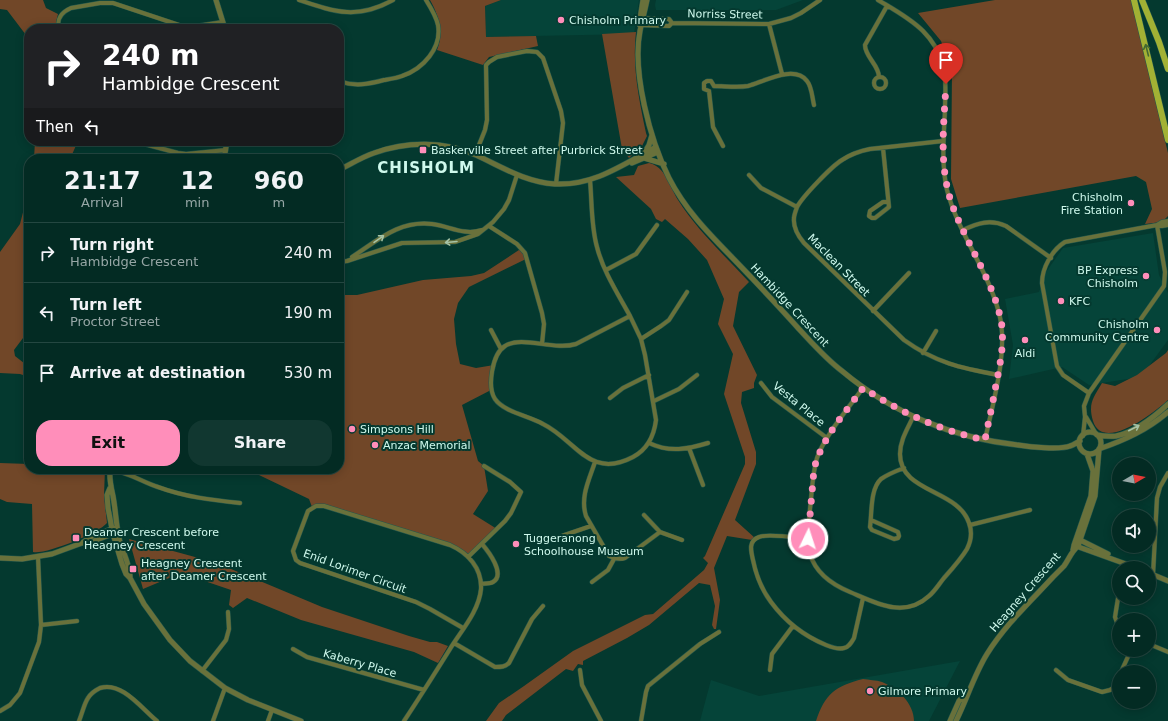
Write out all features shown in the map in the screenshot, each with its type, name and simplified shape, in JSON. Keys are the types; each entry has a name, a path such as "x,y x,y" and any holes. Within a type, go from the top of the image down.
{"main road":[{"path":"1134,0 1168,140"},
{"path":"1142,0 1168,69"}],"street":[{"path":"210,24 223,22 216,0"},
{"path":"299,0 330,10 347,12 371,10 393,0"},
{"path":"344,82 367,84 402,77 420,67 433,52 438,35 436,18 426,0"},
{"name":"Hambidge Crescent","path":"643,0 640,26 639,66 645,107 652,134 668,176 680,196 702,226 822,353 863,388 887,403 913,417 948,431 985,440 1024,446 1068,446 1081,438"},
{"name":"Hambidge Crescent","path":"641,18 647,0"},
{"name":"Norriss Street","path":"640,26 669,26 672,23 769,24 791,18 820,0"},
{"path":"878,0 918,26 932,41 943,65 946,84 943,141 944,174 953,208 992,292 999,313 1003,342 985,440"},
{"path":"58,24 58,19 61,14 71,8 108,3 121,5 176,24"},
{"path":"879,77 878,70 865,50 865,45 887,6"},
{"name":"Norriss Street","path":"641,18 669,19 672,23"},
{"path":"769,24 782,74"},
{"path":"475,155 485,130 487,120 486,65 492,59 497,57 528,51 537,52 543,58 563,123 556,184"},
{"path":"714,86 747,86 782,74 797,75 805,78 810,86 814,105"},
{"path":"709,91 704,89 704,83 710,81 714,86"},
{"path":"709,91 712,90 714,86"},
{"path":"709,91 713,126 723,146"},
{"path":"643,156 649,145 652,134"},
{"path":"749,175 761,188 797,207 817,184 843,159 860,151 943,141"},
{"path":"344,167 374,153 406,145 423,144 446,146 475,155 517,175 540,182 556,184 590,180 602,176 657,149"},
{"path":"152,146 178,153 191,154 226,150"},
{"path":"225,154 226,146"},
{"path":"883,148 889,207 873,218 869,216 868,213 870,211 883,202 888,202"},
{"path":"643,156 664,164"},
{"path":"344,261 402,243 455,242 473,237 488,227 500,214 506,205 517,175"},
{"path":"590,180 594,235 597,248 606,270 630,316 641,339 654,401 656,420 655,429 649,443 636,455 622,461 607,463 596,462 584,456 545,424 507,409 495,400 491,386 494,360 501,349 509,344 515,342 570,346 630,316"},
{"name":"Maclean Street","path":"797,207 794,218 794,226 798,237 904,340 923,353 944,363 960,368 998,375"},
{"path":"1157,225 1168,221"},
{"path":"963,230 983,222 1000,224 1051,258"},
{"path":"347,261 386,234 406,225 422,223 432,224 468,233 488,227"},
{"path":"606,270 636,254 657,225"},
{"path":"1157,225 1165,272 1164,286 1089,393 1085,401 1085,417 1080,445 1085,453 1091,454 1143,431 1168,412"},
{"path":"1089,393 1063,375 1055,362 1042,283 1043,270 1058,248 1069,241 1157,225 1168,225"},
{"path":"488,227 517,244 525,253 542,313 544,324 542,344"},
{"path":"873,311 909,273"},
{"path":"641,339 669,320 687,292"},
{"path":"491,330 501,349"},
{"path":"923,353 936,331"},
{"path":"654,401 679,388 697,375"},
{"path":"610,398 623,388 649,376"},
{"name":"Vesta Place","path":"761,383 772,397 827,438"},
{"path":"863,388 827,438 819,453 814,469 808,539 812,559 823,576 836,586 885,607 899,608 913,605 925,599 935,590 965,551 971,536 970,525 967,517 956,504 915,482 907,474 904,468 900,455 901,447 913,417"},
{"path":"1081,438 1087,433 1117,436 1150,420 1168,404"},
{"path":"1085,417 1101,442 1099,450"},
{"path":"649,443 671,450 689,448 708,442"},
{"name":"Hambidge Crescent","path":"1068,446 1085,453"},
{"path":"689,448 704,485"},
{"name":"Heagney Crescent","path":"956,721 964,705 969,689 982,664 1000,636 1014,618 1064,565 1075,547 1079,539 1091,496 1099,450"},
{"name":"Heagney Crescent","path":"1085,453 1093,471 1094,481"},
{"path":"596,462 583,501 586,516 606,552 614,559 625,558 660,532"},
{"path":"468,557 505,521 511,513 521,492 510,482 484,466"},
{"path":"871,520 898,532 898,538 894,540 872,530 870,527 874,493 876,485 886,476 904,468"},
{"path":"1152,561 1157,498 1162,482 1168,473"},
{"path":"110,474 110,488 113,497 115,530 131,573 130,578 144,604 160,628 180,651 202,671 225,688 248,700 301,721"},
{"path":"127,474 158,488 178,494 210,500 240,503"},
{"name":"Enid Lorimer Circuit","path":"404,721 454,643 476,607 480,598 481,584 477,569 468,557 450,545 320,505 312,507 308,511 293,551 296,560 303,564 416,602 430,608 463,628"},
{"path":"970,525 1030,510"},
{"path":"644,515 660,532 682,540"},
{"path":"544,542 591,526"},
{"path":"0,558 38,557 52,554 82,543 92,536 115,530"},
{"path":"808,539 764,535 755,539 751,545 750,549 754,566 763,588 781,615 793,626 819,642 836,648 844,648 851,644 854,638 863,598"},
{"path":"1079,539 1117,561"},
{"path":"481,584 493,582 497,579 498,574 492,557 482,544"},
{"path":"1075,547 1113,561"},
{"path":"0,711 10,706 20,693 38,642 41,625 38,557"},
{"path":"592,582 608,570 614,559"},
{"path":"1156,576 1168,581"},
{"path":"454,643 492,666 501,667 506,665 509,663 532,618 543,606"},
{"path":"202,671 226,640 229,629 228,612"},
{"path":"41,625 77,621"},
{"path":"770,670 772,654 793,626"},
{"path":"641,721 648,686 700,644 719,632"},
{"path":"1156,647 1168,652"},
{"name":"Kaberry Place","path":"293,649 307,657 424,690"},
{"path":"580,670 582,685 601,721"},
{"path":"1056,670 1068,680 1102,692 1112,689"},
{"path":"79,721 89,697 93,692 105,687 118,688 123,691 151,719 157,721"},
{"path":"213,721 225,688"},
{"name":"Heagney Crescent","path":"950,721 959,701 969,689"},
{"path":"268,721 272,710"}],"shaded area":[{"path":"0,0 43,0 46,8 58,14 56,24 24,24 24,32 7,10 0,9"},
{"path":"430,0 501,0 485,6 486,37 536,36 538,46 489,57 483,65 437,50 440,37 440,24"},
{"name":"Chisholm Primary","path":"501,0 639,0 634,34 486,37 485,6"},
{"path":"656,0 803,0 776,10 656,10"},
{"path":"995,0 1131,0 1168,153 1168,216 1162,222 1145,224 1152,209 1146,182 1136,176 960,208 951,179 952,70 941,41 918,13"},
{"path":"636,32 635,57 637,83 647,136 642,146 629,158 622,149 602,34"},
{"path":"35,146 76,146 72,154 34,154"},
{"path":"649,163 659,168 678,200 694,222 749,282 739,292 733,326 757,375 754,388 742,392 741,403 756,452 756,464 735,520 755,538 752,540 727,536 714,568 720,600 716,629 714,629 712,625 715,606 710,585 699,583 649,625 583,661 583,665 578,664 573,671 566,669 506,715 502,721 486,721 499,703 573,651 645,615 653,614 704,570 708,563 703,558 745,464 745,457 724,394 733,354 718,324 724,299 707,260 688,239 665,219 662,222 656,219 651,209 616,177 634,175 638,166"},
{"path":"24,208 24,337 14,350 15,356 24,363 24,375 0,373 0,252 20,224"},
{"path":"1153,233 1159,275 1168,293 1168,340 1141,377 1089,385 1062,367 1009,379 1013,345 1005,299 1039,292 1046,272 1063,248"},
{"name":"Simpsons Hill","path":"522,248 528,258 469,287 458,303 454,319 456,344 460,364 476,368 494,365 491,390 462,405 478,461 484,466 488,491 473,514 497,529 468,557 458,549 324,506 312,507 309,499 254,474 344,474 344,295 357,295 423,280 471,276 484,273"},
{"path":"1168,350 1168,400 1152,413 1118,432 1107,433 1099,430 1093,421 1091,405 1102,383 1115,386 1137,375"},
{"path":"0,463 24,464 24,474 105,474 104,495 107,523 94,532 60,547 33,552 32,504 7,502 0,499"},
{"path":"129,539 195,557 231,569 322,607 409,636 448,646 438,663 414,652 301,620 247,598 233,608 229,605 231,590 181,573 143,589"},
{"name":"Gilmore Primary","path":"960,661 929,721 700,721 711,680 759,696"},
{"path":"863,679 882,682 899,692 908,702 914,721 816,721 823,704 832,692 845,685"}],"place":[{"name":"Chisholm Primary","path":"561,20"},
{"name":"Baskerville Street after Purbrick Street","path":"423,150"},
{"name":"Chisholm Fire Station","path":"1131,203"},
{"name":"BP Express Chisholm","path":"1146,276"},
{"name":"KFC","path":"1061,301"},
{"name":"Chisholm Community Centre","path":"1157,330"},
{"name":"Aldi","path":"1025,340"},
{"name":"Simpsons Hill","path":"352,429"},
{"name":"Anzac Memorial","path":"375,445"},
{"name":"Deamer Crescent before Heagney Crescent","path":"76,538"},
{"name":"Tuggeranong Schoolhouse Museum","path":"516,544"},
{"name":"Heagney Crescent after Deamer Crescent","path":"133,569"},
{"name":"Gilmore Primary","path":"870,691"}],"district":[{"name":"CHISHOLM","path":"426,168"}],"route":[{"path":"808,539 814,469 817,458 827,438 863,388 913,417 948,431 985,440 1002,357 1002,327 995,299 953,208 944,174 943,156 946,84"}]}
